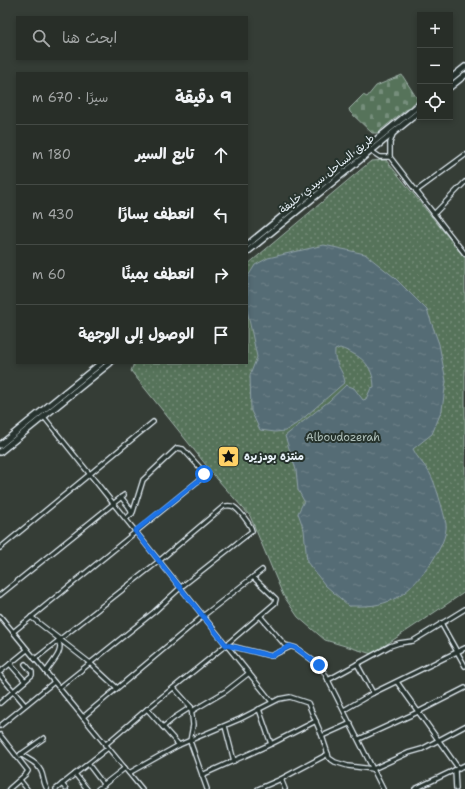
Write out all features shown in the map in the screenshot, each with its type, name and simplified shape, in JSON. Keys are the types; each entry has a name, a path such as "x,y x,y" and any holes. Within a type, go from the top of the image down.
{"highway":[{"path":"453,77 465,67"},
{"path":"453,85 465,75"},
{"path":"248,244 417,106"},
{"name":"طريق الساحل سيدي خليفة","path":"248,251 417,113"},
{"path":"0,452 44,417 100,364"},
{"path":"0,445 73,389 109,364"}],"street":[{"path":"393,133 390,143 390,157 465,254"},
{"path":"371,151 380,157 390,157"},
{"path":"416,191 465,155"},
{"path":"434,214 465,182"},
{"path":"44,417 272,702"},
{"path":"0,548 153,422"},
{"path":"13,632 203,477 204,472 183,449 177,448 143,480 132,514 126,519"},
{"path":"0,595 122,496 132,514"},
{"path":"35,659 159,561 224,506 235,508 251,527 252,531 180,588 154,612 59,688"},
{"path":"83,717 203,616 262,570"},
{"path":"56,789 88,764 147,709 275,603 276,600 253,577"},
{"path":"328,680 390,646 399,642 413,641 465,609"},
{"path":"0,616 107,746 139,788"},
{"path":"260,616 286,645 296,648 319,665 351,723 383,789"},
{"path":"31,617 90,663 117,688"},
{"path":"441,623 465,666"},
{"path":"46,672 60,650 61,645 59,640"},
{"path":"226,645 271,656 290,646"},
{"path":"344,710 465,648"},
{"path":"25,705 0,674 27,650"},
{"path":"10,664 25,681"},
{"path":"0,703 32,673 25,664"},
{"path":"357,664 373,694"},
{"path":"163,727 184,711 192,709 226,691 249,673"},
{"path":"0,726 54,682"},
{"path":"397,682 457,769 456,789"},
{"path":"174,688 192,709 193,725 190,741 207,789"},
{"path":"359,739 418,712 465,688"},
{"path":"129,774 179,745 225,726 272,702 290,697 310,704 329,758 335,762 348,766 373,769 408,753 422,749 465,726"},
{"path":"147,709 179,745"},
{"path":"259,709 272,744"},
{"path":"202,775 272,744 316,721"},
{"path":"322,736 351,723"},
{"path":"225,726 234,760"},
{"path":"0,735 28,772 9,789"},
{"path":"18,757 44,738"},
{"path":"22,754 31,759 39,768 43,782 47,789"},
{"path":"258,789 282,780 328,754"},
{"path":"88,764 101,788 124,768"},
{"path":"415,789 465,765"},
{"path":"75,774 87,789"},
{"path":"20,780 27,789"},
{"path":"282,780 285,789"},
{"path":"62,784 66,789"}],"green space":[{"path":"402,75 417,101 377,133 372,133 350,112 349,109 363,95 367,97 376,86"},
{"name":"Alboudozerah","path":"386,160 465,258 465,592 372,654 325,640 298,617 283,595 250,516 218,480 131,371 134,364 248,364 248,264 371,161"}],"water":[{"path":"324,245 365,254 394,277 427,310 439,344 446,381 442,410 432,434 413,449 434,482 445,519 445,533 436,555 421,577 396,598 384,603 349,606 325,585 307,562 304,530 298,513 304,501 298,490 296,470 285,436 329,401 346,385 354,388 363,400 366,399 371,388 374,387 371,372 368,366 354,354 340,348 335,350 335,359 345,382 299,422 285,431 275,432 260,430 251,411 250,375 257,357 248,315 248,276 255,265 268,258"}],"place":[{"name":"منتزه بودزيره","path":"228,456"}],"route":[{"path":"204,474 203,477 135,531 226,645 268,656 271,656 290,646 296,648 319,665"}]}
